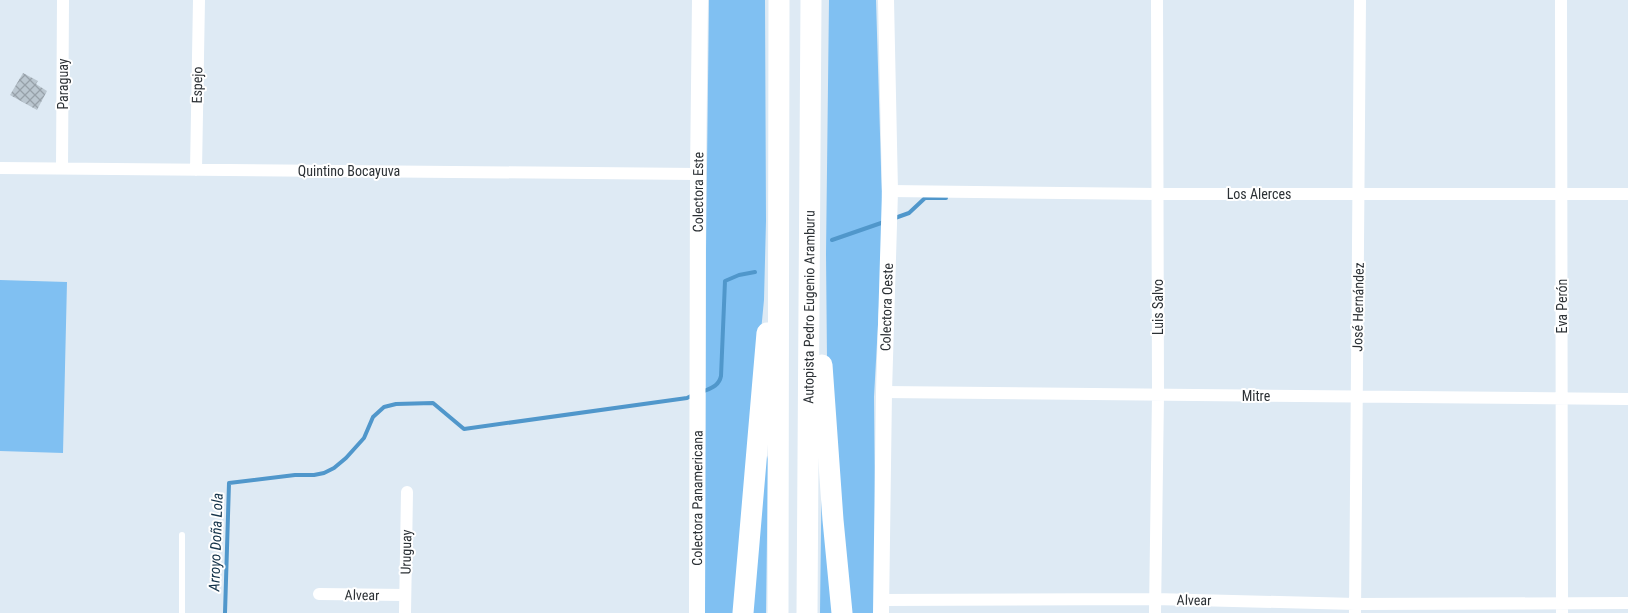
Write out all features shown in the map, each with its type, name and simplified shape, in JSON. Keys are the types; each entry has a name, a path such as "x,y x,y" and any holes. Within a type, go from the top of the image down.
{"highway":[{"path":"778,613 779,0"},
{"name":"Autopista Pedro Eugenio Aramburu","path":"807,613 811,0"},
{"path":"743,613 779,203"},
{"path":"810,216 842,613"}],"street":[{"name":"Paraguay","path":"62,168 63,0"},
{"name":"Espejo","path":"196,170 199,0"},
{"name":"Colectora Este","path":"698,384 700,0"},
{"name":"Colectora Oeste","path":"881,606 884,392 890,192 886,0"},
{"name":"Luis Salvo","path":"1154,613 1158,395 1157,0"},
{"name":"José Hernández","path":"1356,608 1360,0"},
{"name":"Eva Perón","path":"1561,0 1562,608"},
{"name":"Quintino Bocayuva","path":"0,168 698,174"},
{"name":"Los Alerces","path":"890,192 1628,194"},
{"name":"Colectora Panamericana","path":"697,613 698,384"},
{"name":"Mitre","path":"884,392 1628,399"},
{"name":"Uruguay","path":"405,613 407,492"},
{"name":"Alvear","path":"319,594 405,595"},
{"name":"Alvear","path":"881,606 1155,599 1356,608 1562,608 1628,603"}],"lane":[{"path":"182,535 182,613"}],"shaded area":[{"path":"709,0 765,0 766,221 764,300 734,613 705,613"},
{"path":"829,0 876,0 883,234 874,397 876,613 846,613 827,360 826,254"},
{"path":"0,280 67,282 63,453 0,451"},
{"path":"762,437 768,459 766,613 748,613"},
{"path":"822,446 834,613 820,613"}],"building":[{"path":"23,73 38,81 36,84 47,91 37,110 10,95"}],"waterway":[{"path":"895,218 909,213 925,198 946,198"},
{"path":"832,240 884,222"},
{"path":"702,392 716,384 721,376 725,281 739,275 755,272"},
{"name":"Arroyo Doña Lola","path":"225,613 229,483 324,473 334,468 346,458 364,438 373,417 384,407 396,404 433,403 464,429 687,398 693,395"}]}
